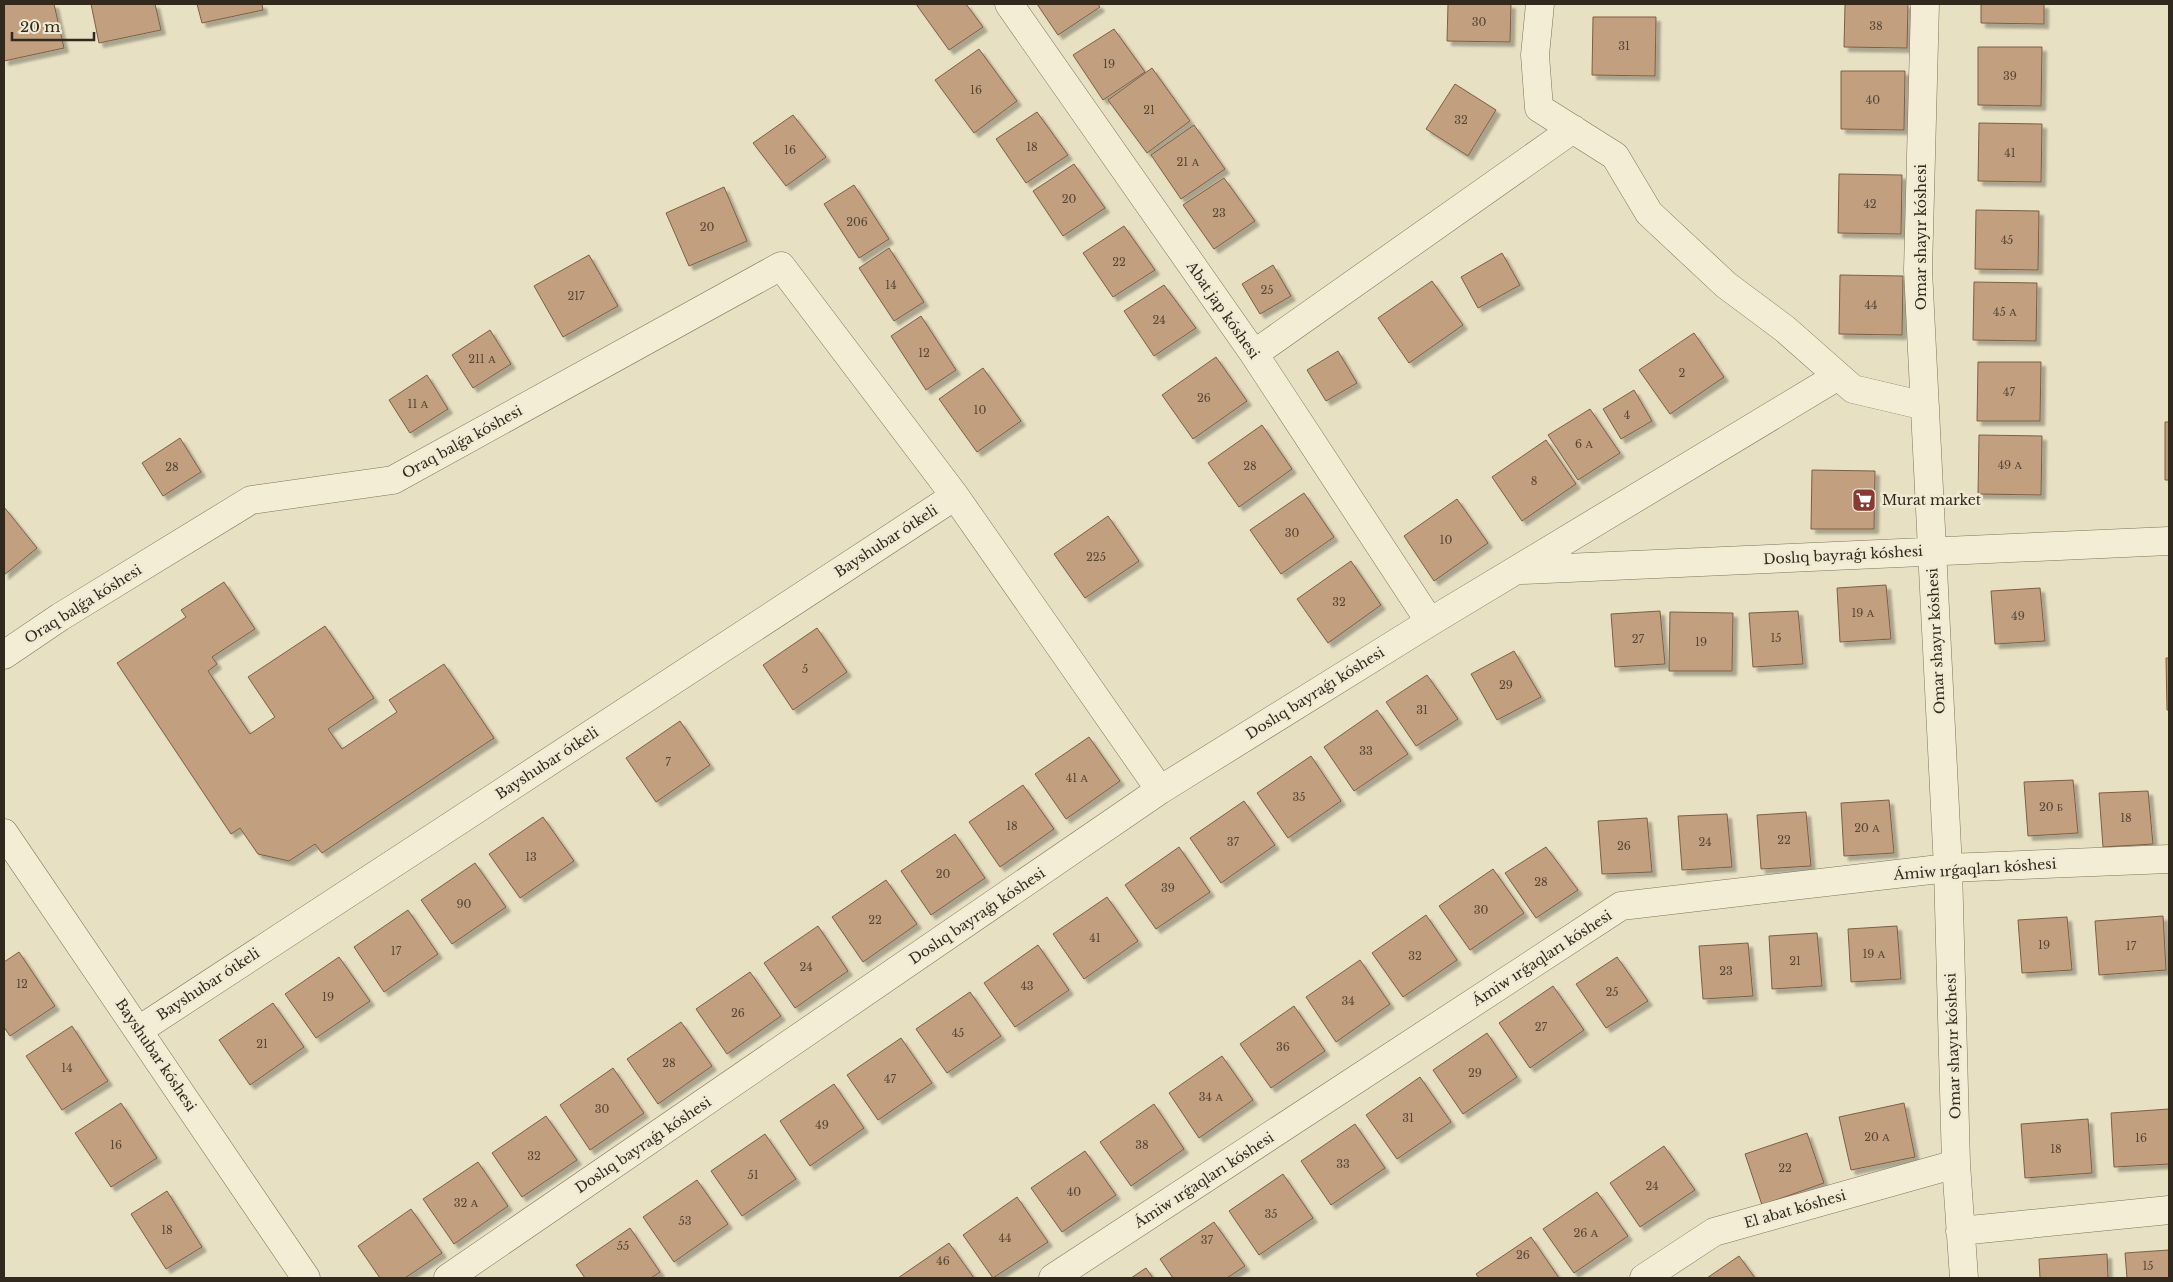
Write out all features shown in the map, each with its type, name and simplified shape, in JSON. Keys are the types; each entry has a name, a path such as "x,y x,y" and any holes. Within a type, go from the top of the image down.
{"street":[{"name":"Abat jap kóshesi","path":"1009,4 1254,354 1430,622"},
{"path":"1540,4 1534,55 1538,108 1615,156 1649,213 1712,272 1785,329 1853,389 1925,406"},
{"name":"Omar shayır kóshesi","path":"1925,4 1918,270 1948,868 1956,1164 1964,1278"},
{"path":"1254,354 1573,129"},
{"name":"Oraq balǵa kóshesi","path":"4,656 60,617 251,500 394,480 781,266 955,496"},
{"name":"Doslıq bayraǵı kóshesi","path":"448,1278 1160,790 1430,622 1838,376"},
{"path":"955,496 1160,790"},
{"name":"Bayshubar ótkeli","path":"139,1030 955,496"},
{"name":"Doslıq bayraǵı kóshesi","path":"1517,570 2169,540"},
{"name":"Bayshubar kóshesi","path":"4,833 306,1278"},
{"name":"Ámiw ırǵaqları kóshesi","path":"1053,1278 1621,906 1948,868 2169,859"},
{"name":"El abat kóshesi","path":"1644,1278 1714,1232 1956,1164"},
{"path":"1960,1232 2169,1210"}],"building":[{"path":"4,4 54,4 64,48 4,61"},
{"path":"91,4 155,4 161,30 99,43"},
{"path":"197,4 262,4 263,10 202,23"},
{"path":"916,4 966,4 983,27 949,50"},
{"path":"1037,4 1098,4 1100,7 1058,35"},
{"path":"1448,4 1511,4 1510,42 1447,41"},
{"path":"1845,4 1908,4 1907,48 1844,47"},
{"path":"1981,4 2044,4 2044,24 1981,23"},
{"path":"1593,17 1656,17 1655,76 1592,75"},
{"path":"1114,29 1145,72 1103,100 1073,55"},
{"path":"1978,47 2042,47 2041,106 1978,105"},
{"path":"979,49 1017,101 974,133 935,80"},
{"path":"1152,68 1190,121 1147,153 1108,100"},
{"path":"1841,71 1905,71 1904,130 1841,129"},
{"path":"1455,84 1496,110 1468,156 1426,129"},
{"path":"1037,112 1068,155 1026,183 996,139"},
{"path":"793,115 826,157 786,186 753,143"},
{"path":"1979,123 2042,124 2041,182 1978,181"},
{"path":"1194,125 1225,169 1181,199 1151,155"},
{"path":"1074,164 1105,208 1063,236 1033,191"},
{"path":"1839,174 1902,175 1901,234 1838,233"},
{"path":"1224,178 1255,221 1214,249 1183,205"},
{"path":"854,185 889,239 859,258 824,204"},
{"path":"724,187 747,241 689,266 666,213"},
{"path":"1976,210 2039,211 2038,270 1975,269"},
{"path":"1124,226 1155,270 1113,297 1083,253"},
{"path":"889,248 924,302 894,321 859,268"},
{"path":"1502,253 1520,285 1478,308 1461,277"},
{"path":"589,255 618,306 563,337 534,286"},
{"path":"1273,265 1291,296 1260,314 1242,284"},
{"path":"1840,275 1903,276 1902,335 1839,334"},
{"path":"1432,281 1463,325 1409,363 1378,318"},
{"path":"1974,282 2037,283 2036,341 1973,340"},
{"path":"1164,285 1196,328 1154,356 1124,311"},
{"path":"921,316 956,370 926,390 891,336"},
{"path":"490,330 511,364 473,388 452,355"},
{"path":"1694,333 1724,377 1670,414 1639,370"},
{"path":"1338,351 1357,383 1326,401 1307,370"},
{"path":"1216,357 1247,401 1193,439 1162,395"},
{"path":"1978,362 2041,362 2040,421 1977,421"},
{"path":"983,368 1021,421 977,452 939,399"},
{"path":"427,375 448,409 410,433 389,400"},
{"path":"1634,390 1652,421 1621,439 1603,409"},
{"path":"1590,409 1620,453 1578,480 1548,435"},
{"path":"2165,422 2169,422 2169,480 2165,480"},
{"path":"1262,425 1292,469 1239,507 1208,463"},
{"path":"1979,435 2042,436 2041,495 1978,494"},
{"path":"180,438 201,472 163,496 142,463"},
{"path":"1546,440 1576,484 1522,521 1492,477"},
{"path":"1812,470 1875,471 1874,529 1811,529"},
{"path":"1304,493 1334,537 1281,574 1250,530"},
{"path":"1457,499 1488,543 1434,581 1404,536"},
{"path":"4,507 37,548 4,575"},
{"path":"1108,516 1139,561 1085,598 1054,554"},
{"path":"1351,561 1381,605 1328,643 1297,599"},
{"path":"224,582 255,629 212,657 217,664 208,671 250,734 275,717 248,677 325,626 374,698 328,729 342,749 397,712 389,700 444,664 494,738 322,853 315,844 289,861 258,854 240,828 231,834 117,663 186,617 181,610"},
{"path":"1886,585 1891,639 1840,642 1837,588"},
{"path":"2040,588 2045,641 1995,644 1991,591"},
{"path":"1660,611 1665,664 1615,667 1611,614"},
{"path":"1798,611 1803,664 1753,667 1749,613"},
{"path":"1670,612 1733,613 1732,671 1669,671"},
{"path":"817,628 847,672 793,710 763,665"},
{"path":"1514,651 1541,697 1497,720 1471,674"},
{"path":"2166,658 2169,658 2169,710 2167,710"},
{"path":"1427,675 1458,719 1416,746 1386,702"},
{"path":"1377,710 1408,754 1354,791 1324,747"},
{"path":"680,721 710,765 656,802 626,758"},
{"path":"1089,737 1120,781 1066,819 1035,774"},
{"path":"1311,756 1341,801 1288,838 1257,793"},
{"path":"2073,780 2078,833 2028,836 2024,782"},
{"path":"1023,785 1054,829 1000,867 969,822"},
{"path":"2148,791 2153,844 2103,847 2099,793"},
{"path":"1889,800 1894,853 1844,856 1841,803"},
{"path":"1244,801 1275,845 1221,883 1190,838"},
{"path":"1806,812 1811,866 1761,869 1757,815"},
{"path":"1727,814 1732,867 1682,870 1678,816"},
{"path":"543,817 574,861 520,898 489,854"},
{"path":"1647,818 1652,872 1602,874 1598,821"},
{"path":"955,834 985,878 931,915 901,871"},
{"path":"1179,847 1210,892 1156,929 1125,885"},
{"path":"1546,847 1578,890 1536,918 1505,873"},
{"path":"475,863 506,907 452,944 421,900"},
{"path":"1493,869 1524,913 1470,950 1439,906"},
{"path":"886,880 917,924 863,962 832,917"},
{"path":"1107,897 1138,941 1084,979 1053,934"},
{"path":"408,910 438,954 384,992 354,947"},
{"path":"1426,915 1457,960 1403,997 1372,953"},
{"path":"2163,916 2166,970 2099,975 2095,921"},
{"path":"2067,917 2072,970 2022,973 2018,920"},
{"path":"818,926 848,971 795,1008 764,963"},
{"path":"1897,926 1901,979 1851,982 1848,929"},
{"path":"1817,933 1822,986 1772,989 1769,936"},
{"path":"1748,943 1753,996 1703,999 1699,946"},
{"path":"1038,945 1069,990 1015,1027 984,983"},
{"path":"19,952 55,1006 10,1036 4,1027 4,962"},
{"path":"339,957 370,1001 316,1038 285,994"},
{"path":"1617,957 1648,1001 1606,1028 1576,984"},
{"path":"1360,960 1390,1004 1336,1042 1306,997"},
{"path":"750,972 781,1016 727,1054 696,1009"},
{"path":"1553,986 1584,1030 1530,1068 1499,1023"},
{"path":"970,992 1001,1036 947,1073 916,1029"},
{"path":"273,1003 304,1047 250,1085 219,1040"},
{"path":"1294,1006 1325,1051 1271,1088 1240,1044"},
{"path":"681,1022 712,1066 658,1104 627,1059"},
{"path":"72,1026 108,1081 62,1110 26,1056"},
{"path":"1487,1033 1517,1077 1463,1114 1433,1070"},
{"path":"901,1038 932,1083 878,1120 847,1075"},
{"path":"1222,1056 1253,1100 1199,1138 1169,1093"},
{"path":"613,1068 644,1113 590,1150 560,1105"},
{"path":"1420,1077 1451,1122 1397,1159 1366,1115"},
{"path":"834,1084 864,1128 810,1166 780,1121"},
{"path":"121,1103 157,1158 111,1187 75,1133"},
{"path":"1904,1103 1915,1157 1851,1170 1839,1117"},
{"path":"1154,1104 1184,1149 1131,1186 1100,1142"},
{"path":"2169,1109 2169,1164 2114,1167 2111,1113"},
{"path":"546,1116 577,1160 522,1197 492,1153"},
{"path":"2088,1119 2092,1173 2025,1178 2021,1124"},
{"path":"1355,1124 1385,1168 1331,1205 1301,1161"},
{"path":"1807,1133 1824,1183 1762,1205 1745,1154"},
{"path":"765,1134 796,1179 742,1216 711,1171"},
{"path":"1664,1146 1695,1190 1640,1227 1610,1183"},
{"path":"1085,1151 1116,1195 1062,1232 1031,1188"},
{"path":"478,1162 508,1206 454,1244 423,1199"},
{"path":"1283,1174 1313,1218 1259,1255 1229,1211"},
{"path":"697,1180 728,1224 674,1262 643,1217"},
{"path":"167,1191 202,1247 166,1269 131,1214"},
{"path":"1597,1192 1628,1236 1574,1273 1543,1229"},
{"path":"1017,1197 1048,1242 993,1278 963,1235"},
{"path":"411,1209 442,1253 405,1278 380,1278 358,1246"},
{"path":"1214,1222 1245,1266 1227,1278 1173,1278 1160,1259"},
{"path":"630,1228 660,1272 651,1278 585,1278 576,1265"},
{"path":"1531,1237 1559,1278 1479,1278 1476,1274"},
{"path":"949,1243 974,1278 898,1278"},
{"path":"2169,1250 2169,1278 2127,1278 2125,1253"},
{"path":"2107,1254 2108,1278 2040,1278 2039,1259"},
{"path":"1739,1256 1755,1278 1707,1278"},
{"path":"1146,1268 1153,1278 1131,1278"}],"place":[{"name":"Murat market","path":"1864,500"}]}
